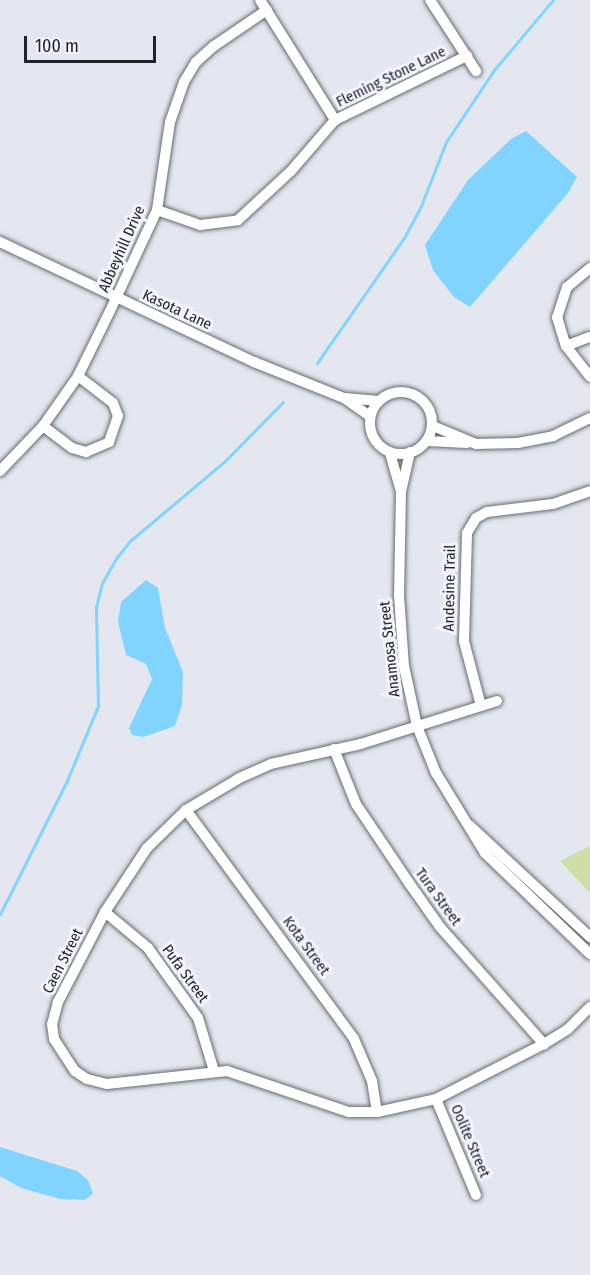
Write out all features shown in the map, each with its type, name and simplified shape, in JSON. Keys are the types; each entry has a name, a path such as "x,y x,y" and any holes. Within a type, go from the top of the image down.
{"street":[{"path":"260,0 335,120"},
{"path":"430,0 476,71"},
{"name":"Abbeyhill Drive","path":"0,471 43,426 78,376 116,298 157,210 170,122 184,82 196,62 214,46 267,10"},
{"name":"Fleming Stone Lane","path":"157,210 200,225 238,220 291,171 335,120 467,56"},
{"name":"Kasota Lane","path":"0,242 254,362 345,398 370,416"},
{"path":"590,268 571,281 560,302 557,317 566,346 590,377"},
{"path":"566,346 590,337"},
{"path":"43,426 72,448 86,452 109,442 118,416 113,403 78,376"},
{"name":"Kasota Lane","path":"345,398 379,401 393,393 409,392 425,403 433,426"},
{"path":"379,401 370,416 376,441 390,453 410,452 428,441 530,441 553,436 590,418"},
{"path":"428,441 433,426 467,442"},
{"name":"Anamosa Street","path":"410,452 401,492 400,631 417,726 436,773 485,853 590,954"},
{"name":"Anamosa Street","path":"390,453 401,492"},
{"name":"Andesine Trail","path":"481,706 464,640 466,533 476,518 487,512 553,504 590,491"},
{"name":"Caen Street","path":"496,700 417,726 271,764 238,779 186,810 147,848 105,912 58,1002 52,1024 63,1057 87,1079 107,1084 214,1071 240,1074 349,1112 376,1112 436,1099 544,1044 568,1029 590,1007"},
{"name":"Tura Street","path":"334,749 356,804 428,909 544,1044"},
{"name":"Kota Street","path":"186,810 354,1039 372,1082 376,1112"},
{"name":"Anamosa Street","path":"469,825 590,937"},
{"name":"Pufa Street","path":"105,912 148,948 198,1018 214,1071"},
{"name":"Oolite Street","path":"436,1099 476,1195"}],"green space":[{"path":"590,846 590,893 560,861"}],"water":[{"path":"526,131 577,177 568,193 470,307 454,297 433,270 425,245 468,180 511,139"},
{"path":"146,580 158,588 165,628 183,672 182,705 175,726 143,737 132,735 129,728 152,679 146,664 126,655 118,622 121,602"},
{"path":"0,1147 77,1171 88,1180 93,1194 84,1200 60,1199 21,1188 0,1176"}],"waterway":[{"path":"317,363 404,238 421,206 446,142 494,70 553,0"},
{"path":"0,914 66,783 98,706 96,607 102,583 117,557 131,540 224,462 283,402"}]}
